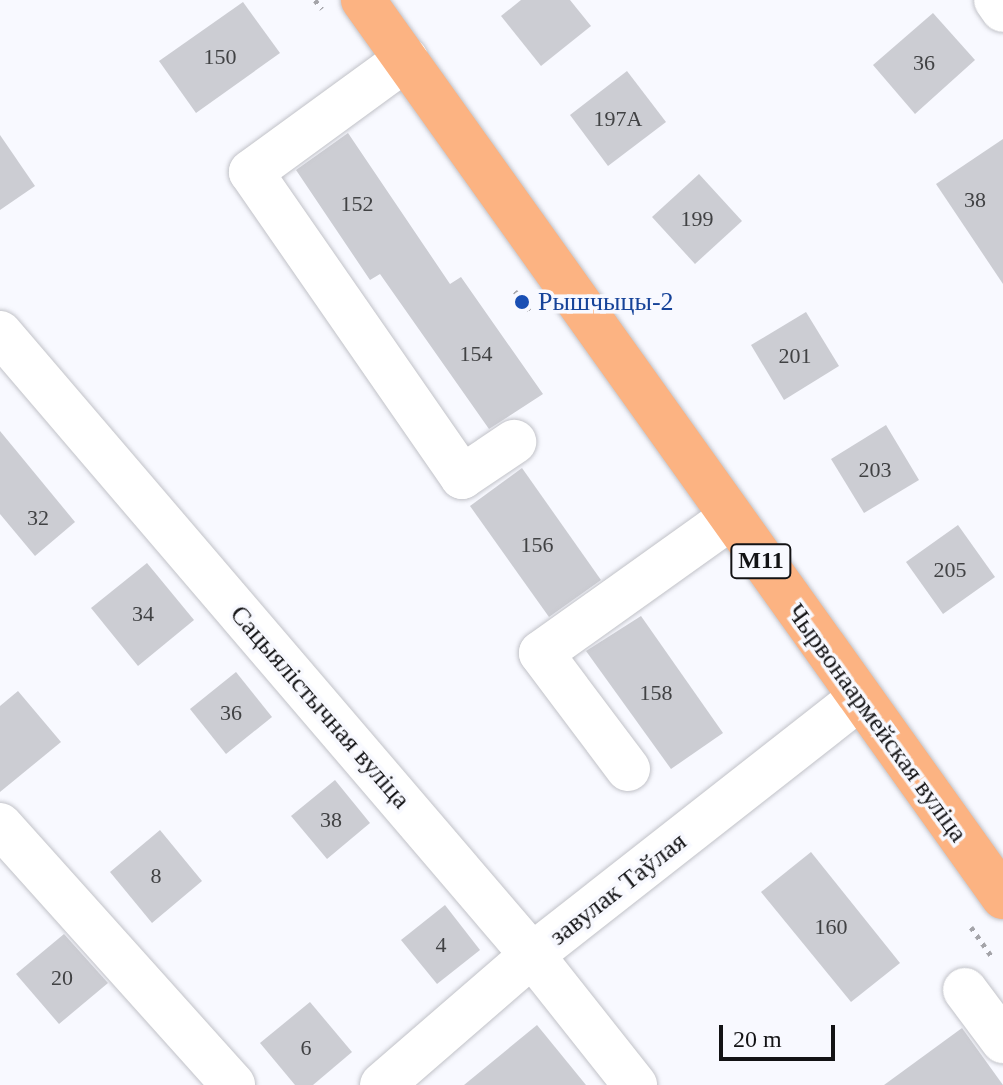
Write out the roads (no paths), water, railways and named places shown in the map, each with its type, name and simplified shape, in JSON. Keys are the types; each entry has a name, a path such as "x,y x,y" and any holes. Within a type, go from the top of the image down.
{"highway":[{"name":"Чырвонаармейская вуліца","path":"363,0 1003,897"}],"street":[{"path":"996,0 1003,10"},
{"path":"406,59 251,172 462,477 514,442"},
{"name":"Сацыялістычная вуліца","path":"0,333 532,955 635,1085"},
{"path":"628,769 541,653 730,518"},
{"name":"завулак Таўлая","path":"382,1085 532,955 859,699"},
{"path":"0,825 233,1085"},
{"path":"965,990 1003,1041"}],"place":[{"name":"Рышчыцы-2","path":"522,302"}]}
